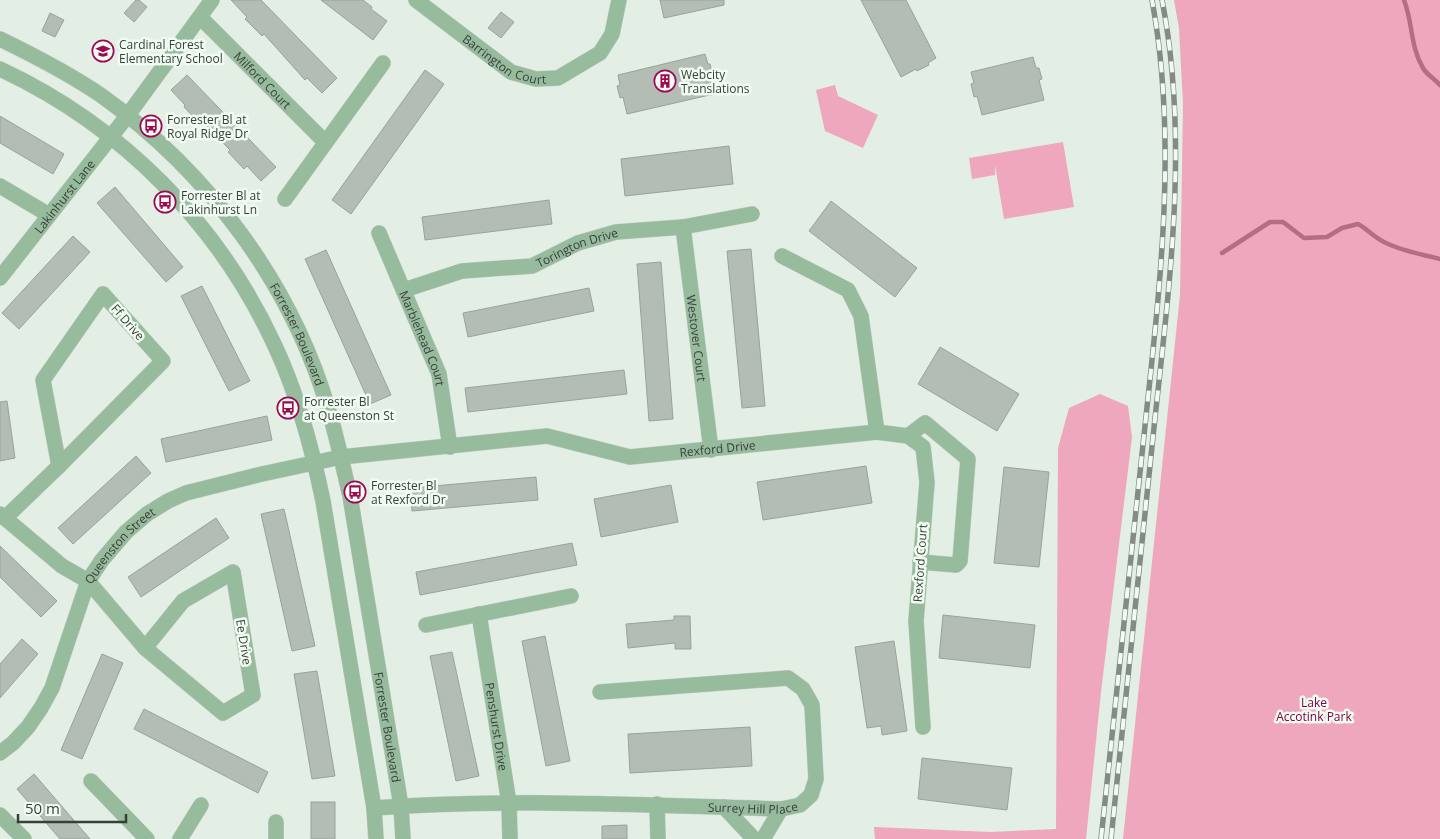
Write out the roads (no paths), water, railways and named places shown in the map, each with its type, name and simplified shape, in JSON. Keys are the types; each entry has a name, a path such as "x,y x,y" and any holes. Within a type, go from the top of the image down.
{"street":[{"name":"Lakinhurst Lane","path":"0,278 128,115 212,0"},
{"name":"Barrington Court","path":"416,0 511,72 536,80 558,78 600,53 612,34 619,0"},
{"name":"Milford Court","path":"200,17 325,142"},
{"name":"Forrester Boulevard","path":"0,39 74,78 128,115 183,164 214,197 241,234 282,298 301,336 328,407 352,506 401,806 403,839"},
{"path":"285,198 382,63"},
{"name":"Forrester Boulevard","path":"0,69 59,101 111,137 163,183 193,215 240,280 276,347 302,415 323,501 374,808 376,839"},
{"path":"0,186 49,215"},
{"name":"Torington Drive","path":"404,290 462,271 532,266 578,243 616,232 683,227 752,214"},
{"name":"Westover Court","path":"683,227 711,450"},
{"name":"Marblehead Court","path":"379,233 439,374 450,447"},
{"path":"782,256 848,290 860,316 877,432 908,436 925,424 968,459 960,561 956,565 920,562"},
{"name":"Ff Drive","path":"3,516 58,466 163,361 103,294 43,380 58,466"},
{"name":"Rexford Drive","path":"341,457 547,436 630,457 877,432"},
{"name":"Rexford Court","path":"908,436 923,447 926,482 916,620 923,728"},
{"name":"Queenston Street","path":"0,753 13,743 28,727 41,708 52,688 88,581 102,560 126,532 147,514 168,501 202,488 341,457"},
{"path":"3,516 62,566 88,581"},
{"name":"Ee Drive","path":"88,581 145,648 223,713 253,695 233,572 183,601 145,648"},
{"path":"426,625 571,596"},
{"name":"Penshurst Drive","path":"479,614 509,803 510,839"},
{"name":"Surrey Hill Place","path":"374,808 509,803 657,804 781,809 800,805 811,795 816,779 812,705 803,689 788,678 600,692"},
{"path":"91,781 147,839"},
{"path":"657,804 658,839"},
{"path":"180,839 201,805"},
{"path":"724,808 754,839"},
{"path":"763,839 781,809"},
{"path":"0,814 24,839"},
{"path":"276,822 276,839"}],"waterway":[{"path":"1404,0 1419,60 1425,70 1440,85"},
{"path":"1222,253 1270,222 1283,222 1304,238 1327,237 1342,228 1358,224 1380,240 1391,245 1440,259"}],"railway":[{"path":"1101,839 1161,266 1165,160 1164,106 1160,53 1152,0"},
{"path":"1111,839 1171,261 1176,157 1170,52 1162,0"}],"place":[{"name":"Cardinal Forest Elementary School","path":"103,51"},
{"name":"Webcity Translations","path":"665,81"},
{"name":"Forrester Bl at Royal Ridge Dr","path":"151,126"},
{"name":"Forrester Bl at Lakinhurst Ln","path":"165,202"},
{"name":"Forrester Bl at Queenston St","path":"288,408"},
{"name":"Forrester Bl at Rexford Dr","path":"355,492"}],"park label":[{"name":"Lake Accotink Park","path":"1314,709"}]}
